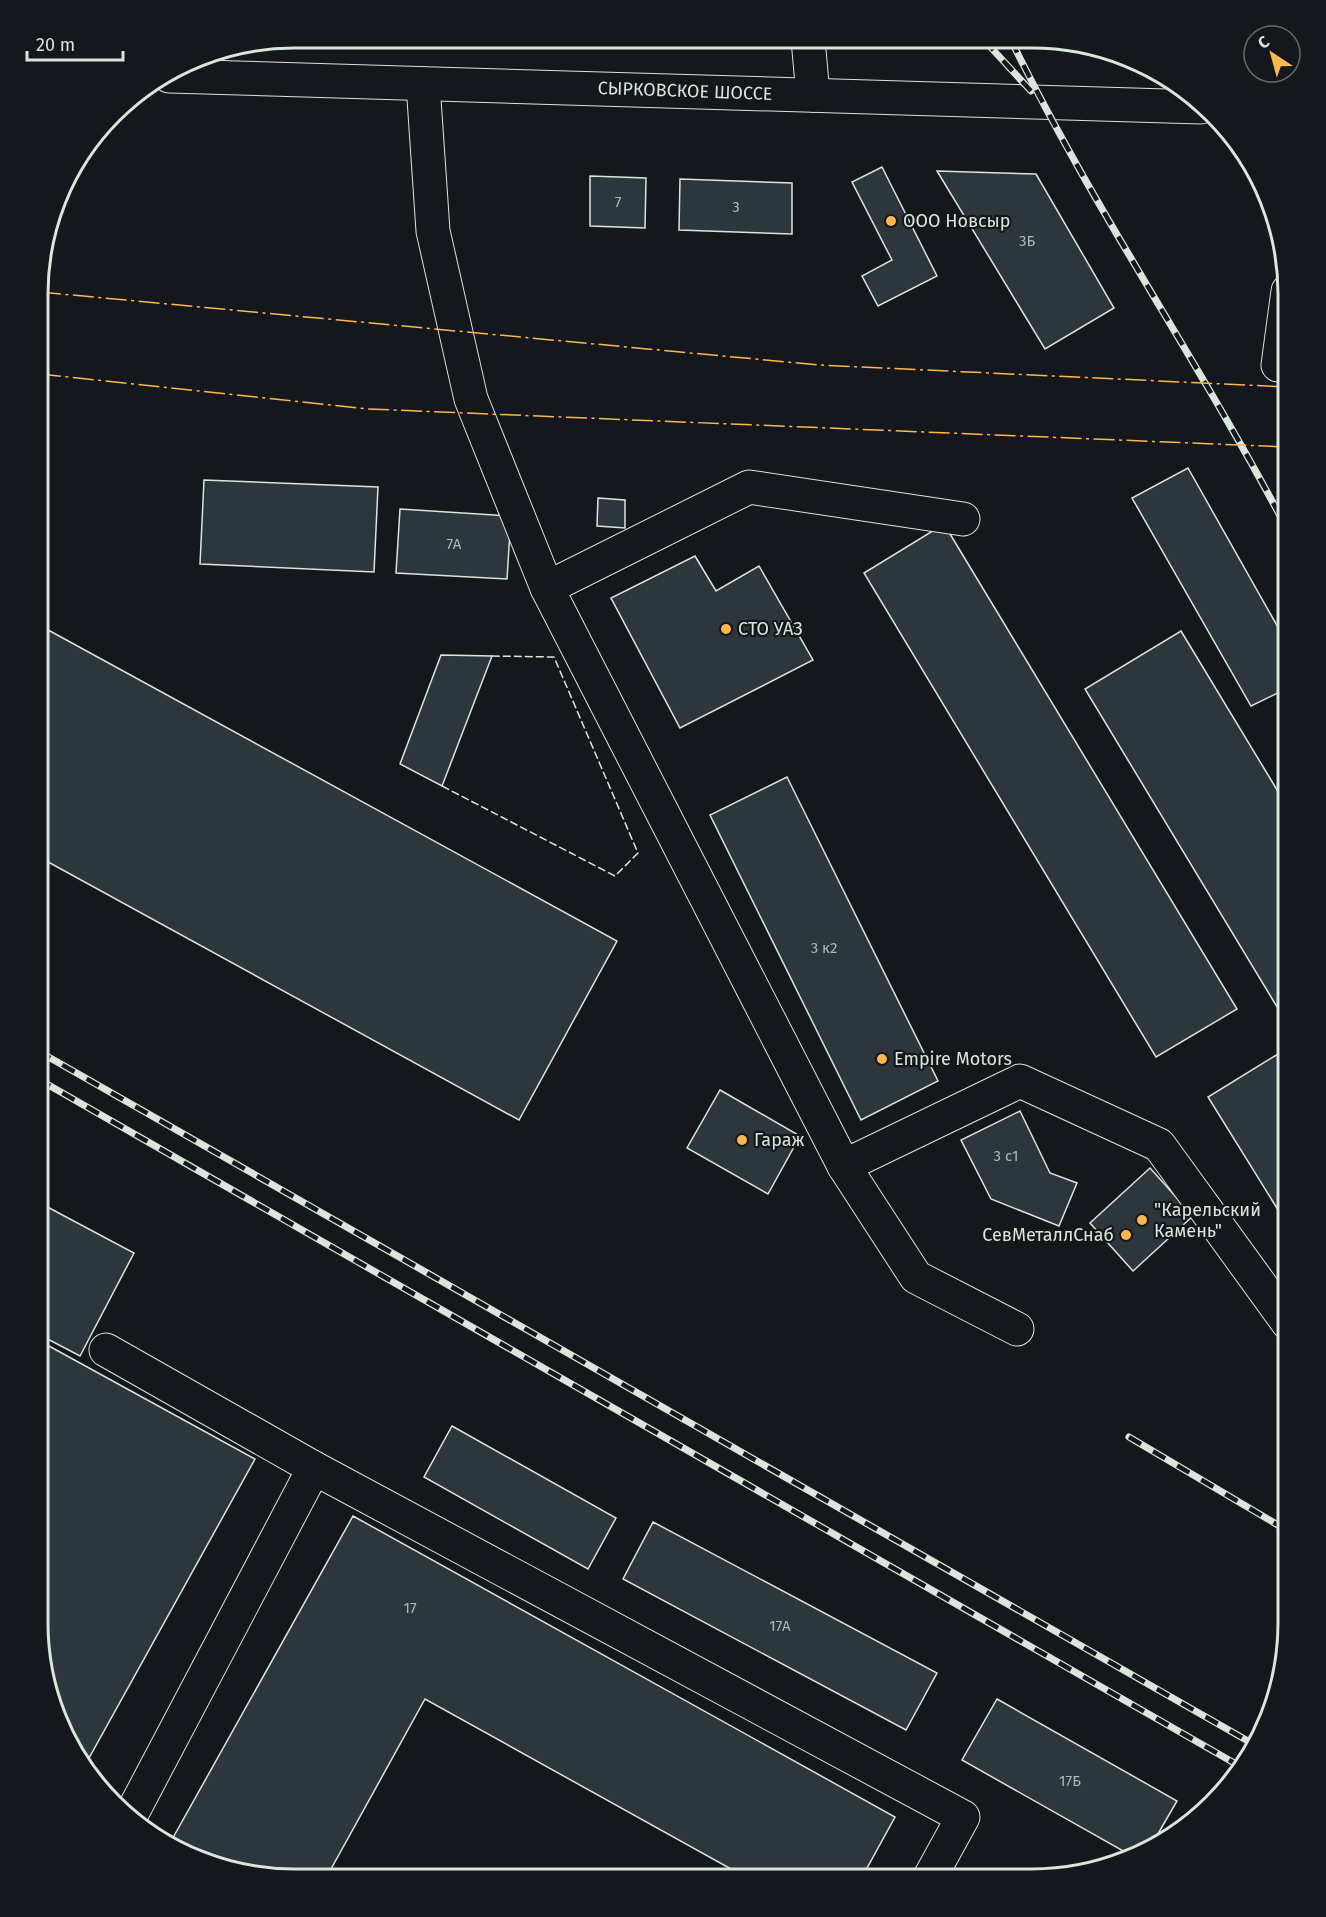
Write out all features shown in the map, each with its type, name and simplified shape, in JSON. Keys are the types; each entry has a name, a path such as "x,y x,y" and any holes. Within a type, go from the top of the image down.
{"main road":[{"path":"809,48 813,95"},
{"name":"СЫРКОВСКОЕ ШОССЕ","path":"179,76 1191,107"},
{"path":"423,84 434,231 471,399 547,588 844,1166 916,1277 1017,1329"},
{"path":"547,588 749,487 963,519"},
{"path":"844,1166 1020,1082 1159,1145 1278,1309"},
{"path":"106,1350 314,1468 963,1817 934,1869"},
{"path":"134,1810 314,1468"}],"building":[{"name":"ООО Новсыр","path":"882,167 937,276 878,306 862,276 892,260 852,182"},
{"path":"937,171 1036,174 1114,308 1045,349"},
{"path":"590,176 646,178 645,228 590,226"},
{"path":"680,179 792,183 792,234 679,230"},
{"path":"1188,468 1278,627 1278,693 1251,706 1132,498"},
{"path":"204,480 378,487 374,572 200,564"},
{"path":"598,498 625,500 625,528 597,526"},
{"path":"400,509 511,516 507,579 396,573"},
{"path":"944,524 1237,1009 1156,1057 864,573"},
{"path":"695,556 716,591 759,566 813,660 680,728 611,598"},
{"path":"48,630 617,941 519,1120 48,862"},
{"path":"1181,631 1278,791 1278,1008 1085,689"},
{"path":"441,655 492,656 442,786 400,764"},
{"path":"787,777 938,1081 861,1120 710,815"},
{"path":"1278,1054 1278,1210 1208,1097"},
{"path":"720,1090 800,1136 768,1194 687,1148"},
{"path":"1020,1111 1050,1173 1077,1183 1059,1226 991,1199 961,1140"},
{"name":"\"Карельский Камень\"","path":"1150,1168 1193,1216 1133,1271 1090,1223"},
{"path":"48,1207 134,1253 80,1356 48,1339"},
{"path":"48,1345 255,1459 88,1759 73,1732 61,1702 50,1655"},
{"path":"452,1426 616,1518 588,1569 424,1477"},
{"path":"353,1516 895,1817 866,1869 731,1869 425,1699 331,1869 262,1867 230,1861 173,1837"},
{"path":"653,1522 937,1673 906,1730 623,1579"},
{"path":"997,1699 1177,1801 1158,1835 1123,1851 962,1760"}],"railway":[{"path":"991,48 1031,91"},
{"path":"1015,48 1077,165 1220,408 1278,513"},
{"path":"48,1057 1248,1741"},
{"path":"48,1085 1235,1763"},
{"path":"1129,1437 1278,1525"}],"fence":[{"path":"442,786 615,876 638,853 554,657 492,656"}],"power":[{"path":"48,293 819,365 1278,387"},
{"path":"48,375 368,409 1278,447"}],"place":[{"name":"ООО Новсыр","path":"891,221"},
{"name":"СТО УАЗ","path":"726,629"},
{"name":"Empire Motors","path":"882,1059"},
{"name":"Гараж","path":"742,1140"},
{"name":"\"Карельский Камень\"","path":"1142,1220"},
{"name":"СевМеталлСнаб","path":"1126,1235"}]}
